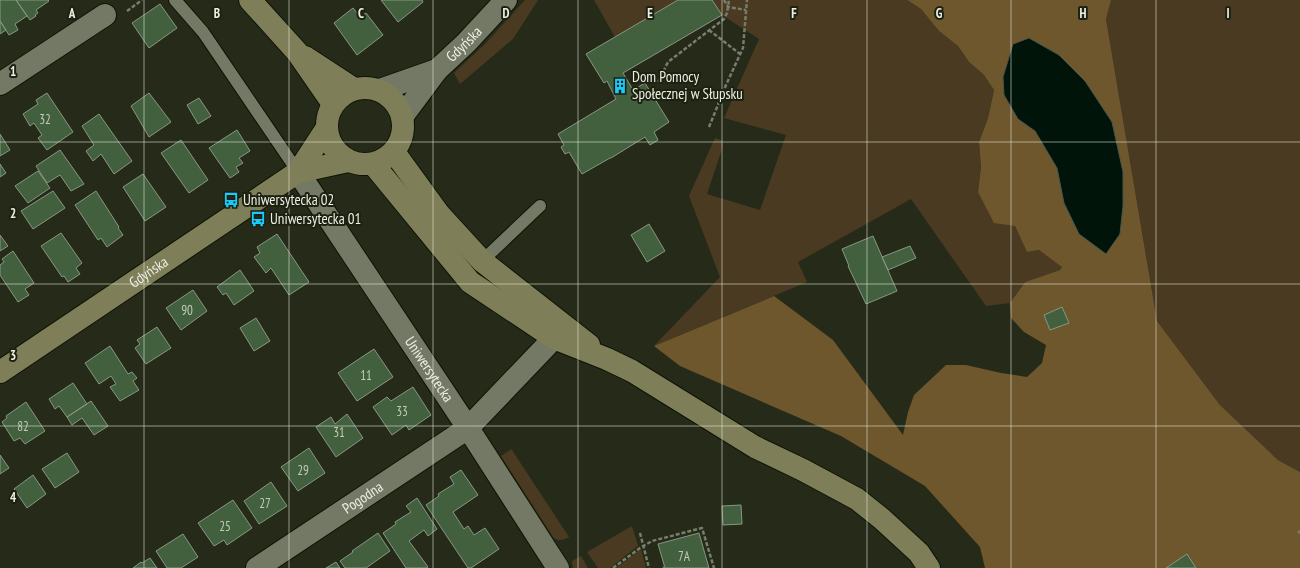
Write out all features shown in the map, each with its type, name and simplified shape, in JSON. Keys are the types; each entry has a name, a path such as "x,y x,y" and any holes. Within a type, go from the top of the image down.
{"main road":[{"path":"250,0 297,52 333,104"},
{"path":"297,52 354,89"},
{"path":"368,88 380,90 390,97 398,106 402,117 403,130 400,141 394,152 373,164 360,164 348,161 337,153 329,142 326,129 327,116 333,104 342,94 354,89 368,88"},
{"name":"Gdyńska","path":"298,172 326,129"},
{"path":"394,152 439,214 482,261 607,359"},
{"name":"Gdyńska","path":"0,372 298,172 348,161"},
{"path":"373,164 470,282 554,338 607,359 632,371 755,447 803,470 857,500 882,519 919,553 929,568"}],"street":[{"name":"Gdyńska","path":"402,117 437,70 466,43 506,0"},
{"path":"0,84 113,15"},
{"name":"Gdyńska","path":"380,90 437,70"},
{"name":"Uniwersytecka","path":"298,172 468,428 558,568"},
{"name":"Pogodna","path":"257,568 468,428 554,338"}],"lane":[{"path":"175,0 202,32 298,172"},
{"path":"482,261 540,206"}],"path":[{"path":"113,15 142,0"},
{"path":"724,0 728,7"},
{"path":"658,82 668,62 724,19 727,13 729,0"},
{"path":"709,127 743,48 747,0"},
{"path":"728,7 746,10"},
{"path":"709,30 740,54"},
{"path":"613,568 652,541 702,528 714,568"},
{"path":"640,533 649,568"}],"shaded area":[{"path":"525,0 538,0 513,39 460,84 454,73 485,44"},
{"path":"594,0 678,0 615,37"},
{"path":"712,0 907,0 921,9 939,31 958,46 969,62 984,75 994,90 988,118 979,142 981,167 978,192 1015,226 1027,252 1039,250 1061,265 1062,267 1060,270 1025,282 1010,303 986,306 911,199 798,262 807,282 654,346 720,277 689,196 715,138 722,140 723,146 707,194 760,210 786,135 724,118 759,39 722,15"},
{"path":"907,0 1111,0 1106,19 1157,321 1220,405 1278,460 1300,472 1300,568 985,568 980,547 925,486 841,436 680,366 654,346 774,296 833,340 903,435 908,412 914,395 946,365 966,365 1027,377 1042,363 1046,345 1024,332 1011,318 1010,303 1025,282 1060,270 1062,267 1039,250 1027,252 1015,226 994,223 978,192 981,167 979,142 988,118 994,90 984,75 969,62 958,46 939,31 921,9"},
{"path":"1111,0 1300,0 1300,472 1278,460 1220,405 1157,321 1106,19"},
{"path":"1029,38 1059,55 1085,81 1112,122 1123,172 1123,206 1120,234 1106,254 1079,234 1064,203 1057,168 1035,131 1018,119 1004,95 1003,77 1013,44"},
{"path":"512,449 569,537 557,540 553,537 501,456"},
{"path":"632,526 638,546 610,568 598,568 587,552"},
{"path":"641,549 646,568 616,568"},
{"path":"581,556 588,568 573,568 572,561"}],"building":[{"path":"0,0 16,0 27,16 15,24 18,30 9,35 0,21"},
{"path":"16,0 49,1 36,10 38,13 30,20"},
{"path":"381,0 422,0 423,2 398,22"},
{"name":"Dom Pomocy Społecznej w Słupsku","path":"678,0 712,0 722,15 623,73 633,90 645,83 669,122 654,132 658,140 650,145 645,137 582,174 569,152 565,154 561,147 564,145 558,134 616,99 607,81 604,83 586,54"},
{"path":"160,4 177,28 149,48 132,23"},
{"path":"353,8 360,17 366,13 383,35 357,55 334,23"},
{"path":"0,21 6,30 0,34"},
{"path":"47,93 73,132 47,150 38,138 42,135 34,123 30,126 23,114 38,104 36,100"},
{"path":"149,93 171,122 149,137 131,106"},
{"path":"199,98 211,116 198,124 187,105"},
{"path":"99,114 132,161 114,174 101,154 93,161 86,151 94,145 82,126"},
{"path":"237,130 250,151 239,158 243,163 236,167 239,172 230,178 209,148"},
{"path":"0,134 10,150 0,156"},
{"path":"181,140 208,180 189,193 161,153"},
{"path":"60,150 84,184 71,191 60,175 47,183 36,166"},
{"path":"0,164 6,173 0,177"},
{"path":"38,171 50,188 28,203 15,186"},
{"path":"143,174 166,207 145,221 123,187"},
{"path":"53,191 65,208 33,229 21,211"},
{"path":"96,191 123,235 107,247 101,238 98,240 75,205"},
{"path":"649,224 665,251 647,262 631,235"},
{"path":"61,233 82,263 76,268 80,274 68,282 64,276 62,277 41,246"},
{"path":"277,234 309,282 289,295 271,268 266,273 254,257 260,253 257,247"},
{"path":"0,235 8,246 0,251"},
{"path":"873,236 897,291 866,304 848,266 842,249"},
{"path":"910,246 916,258 888,270 882,257"},
{"path":"13,251 34,283 25,289 29,295 18,302 0,275 0,265 4,262 2,259"},
{"path":"240,270 254,291 234,305 226,293 223,295 217,287"},
{"path":"193,290 207,311 181,330 166,308"},
{"path":"1062,307 1069,323 1050,330 1044,315"},
{"path":"256,318 270,341 254,351 240,328"},
{"path":"157,327 171,348 146,364 135,348 140,344 137,340"},
{"path":"110,346 128,374 132,372 137,378 133,381 139,390 120,401 110,387 116,384 111,376 99,384 85,363"},
{"path":"374,349 393,377 357,401 338,373"},
{"path":"73,383 87,404 67,417 59,406 55,409 49,399"},
{"path":"413,387 431,415 409,430 406,425 392,435 373,407 387,397 391,401"},
{"path":"91,401 108,426 94,435 82,418 72,425 67,417"},
{"path":"26,402 45,431 25,444 20,438 14,441 2,422 7,418 6,416"},
{"path":"347,414 363,438 336,457 316,427 331,417 335,424"},
{"path":"309,448 325,473 298,491 281,467"},
{"path":"67,453 79,472 55,488 42,469"},
{"path":"0,455 9,468 0,474"},
{"path":"461,470 478,495 453,512 464,529 468,526 474,535 485,528 499,549 471,568 468,568 426,505 439,496 438,494 454,484 450,477"},
{"path":"33,475 46,494 27,508 14,489"},
{"path":"271,482 287,506 259,524 244,501"},
{"path":"417,498 437,529 428,536 424,530 409,541 428,567 406,568 383,533 396,524 395,522 411,512 406,506"},
{"path":"233,500 252,528 227,545 224,540 214,546 198,523"},
{"path":"741,505 742,524 723,525 722,506"},
{"path":"378,533 390,551 366,568 345,568 340,561"},
{"path":"699,533 709,568 665,568 658,544"},
{"path":"183,534 198,557 181,568 167,568 156,551"},
{"path":"1187,554 1196,568 1166,568"},
{"path":"150,558 157,568 133,568 141,562 142,563"},
{"path":"336,562 340,568 326,568"}],"place":[{"name":"Dom Pomocy Społecznej w Słupsku","path":"620,86"},
{"name":"Uniwersytecka 02","path":"231,200"},
{"name":"Uniwersytecka 01","path":"258,219"}]}
